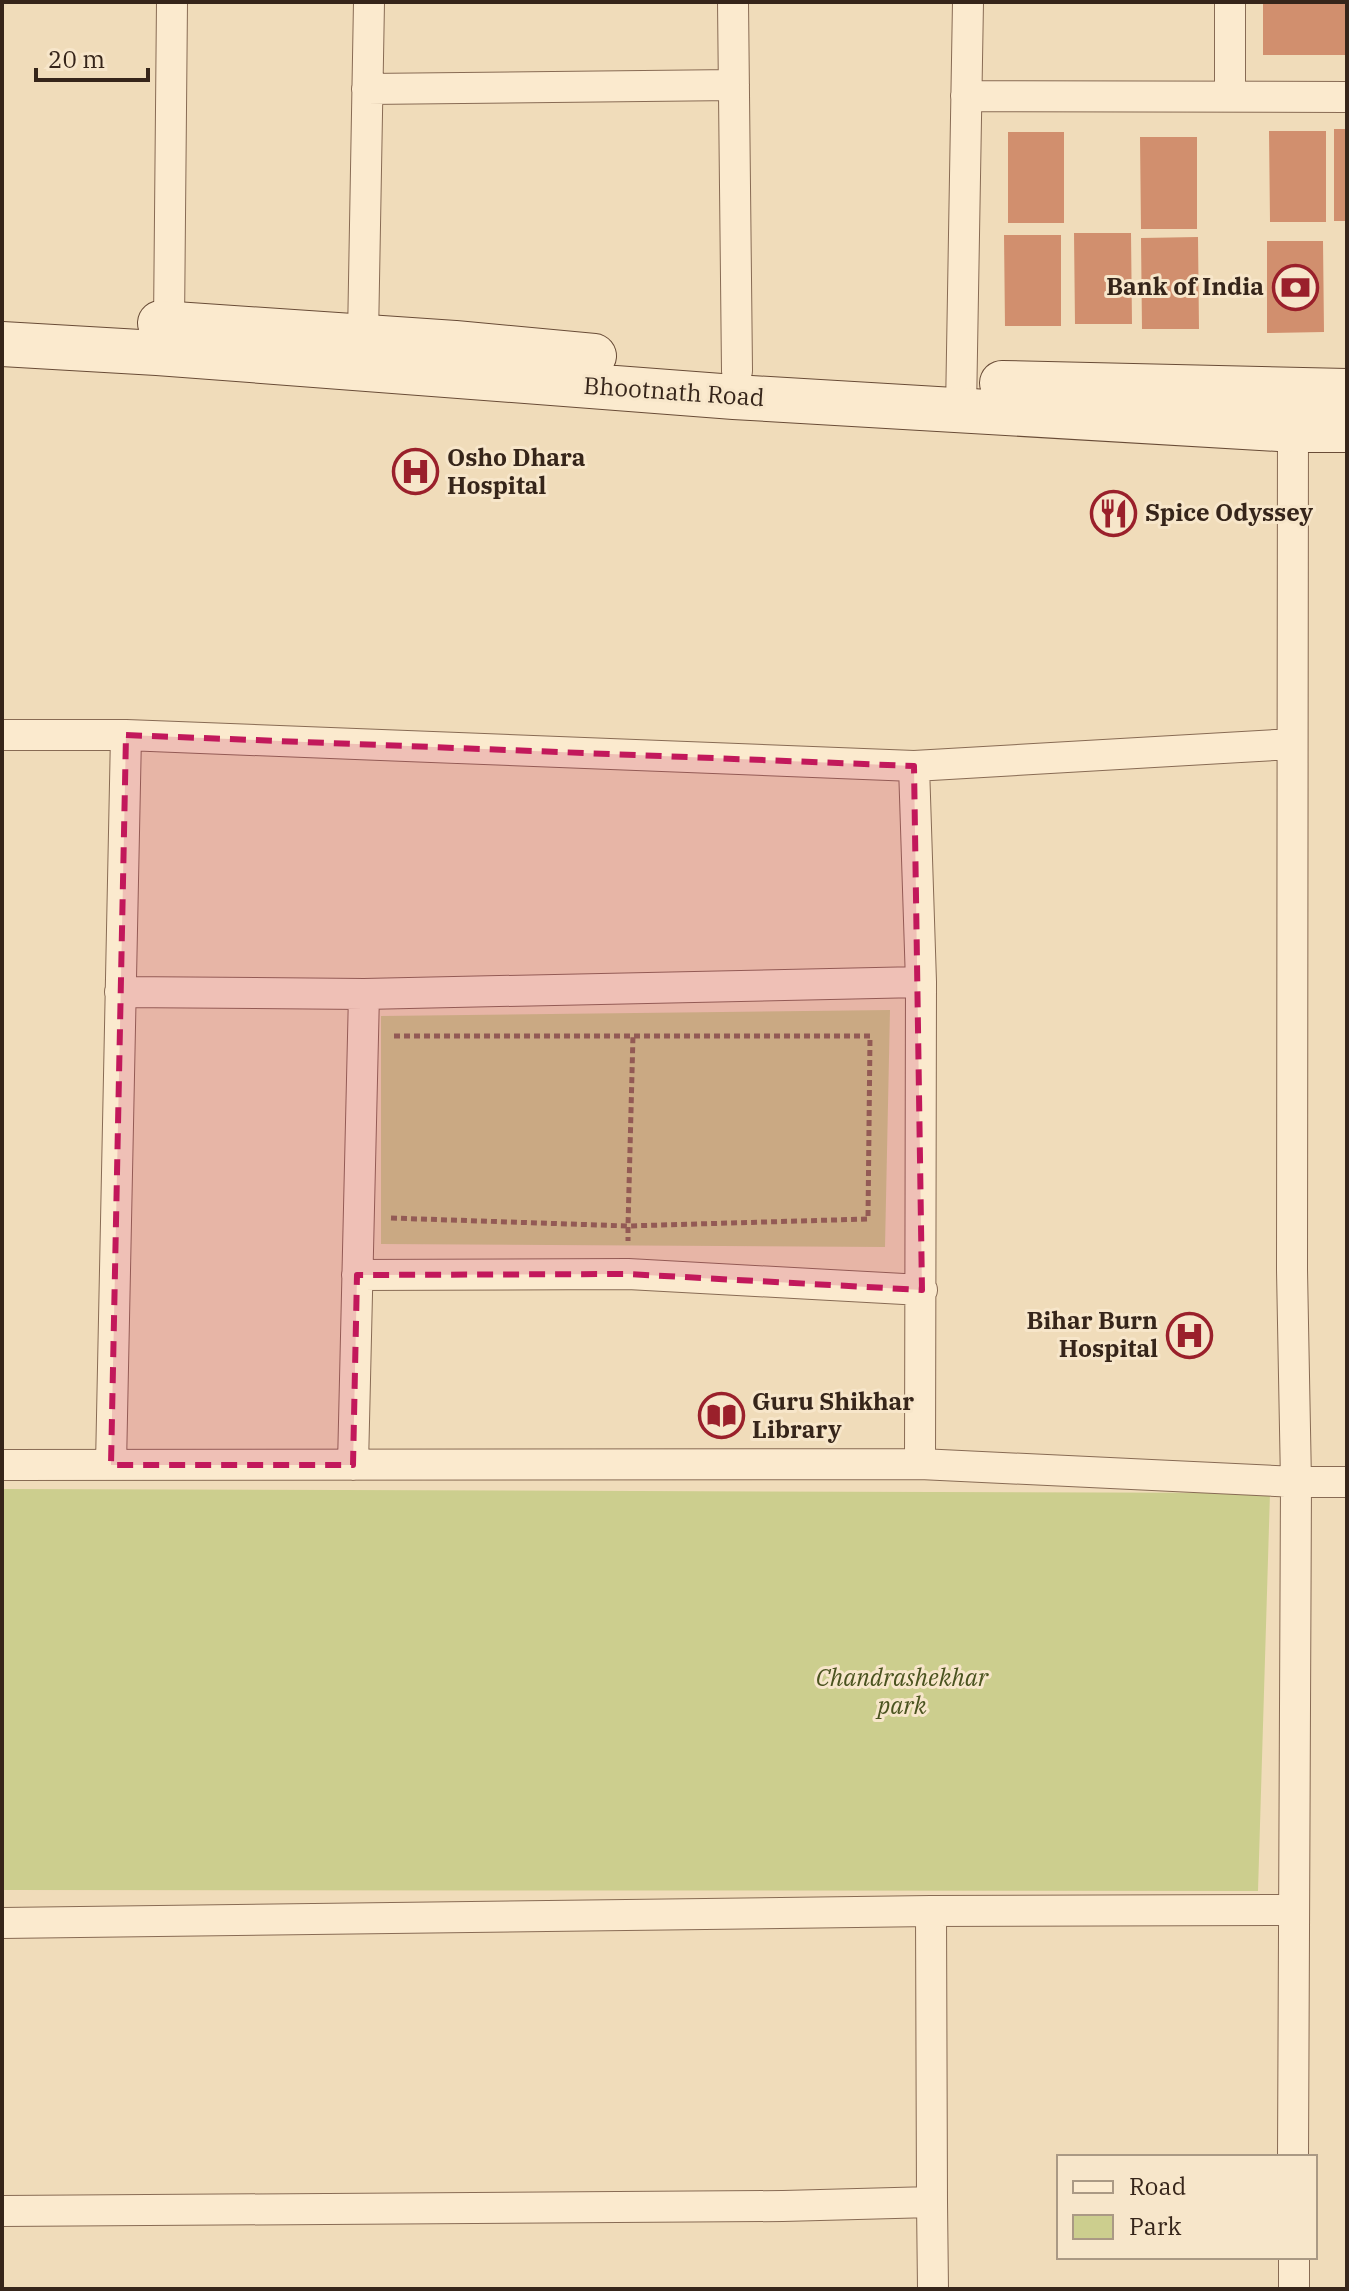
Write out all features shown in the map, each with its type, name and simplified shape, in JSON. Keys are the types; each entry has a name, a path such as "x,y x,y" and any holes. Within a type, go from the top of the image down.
{"street":[{"path":"163,339 172,2"},
{"path":"363,337 369,2"},
{"path":"733,2 737,371"},
{"path":"961,396 968,2"},
{"path":"1230,2 1230,96"},
{"path":"367,89 734,85"},
{"path":"966,96 1347,97"},
{"name":"Bhootnath Road","path":"2,314 163,339 734,397 961,396 1293,411 1347,430"},
{"name":"Bhootnath Road","path":"2,344 363,337 471,344 961,396"},
{"name":"Bhootnath Road","path":"1293,411 1347,391"},
{"path":"1293,411 1292,1270 1296,1482 1293,2155"},
{"path":"2,735 126,735 914,766 1292,744"},
{"path":"111,1465 126,735"},
{"path":"914,766 921,982 920,1464"},
{"path":"120,992 364,994 921,982"},
{"path":"353,1465 364,994"},
{"path":"357,1275 628,1274 922,1290"},
{"path":"2,1465 920,1464 1347,1482"},
{"path":"2,1923 931,1911 1292,1910"},
{"path":"931,1911 933,2289"},
{"path":"2,2211 768,2206 932,2202"},
{"path":"1294,2259 1294,2289"}],"path":[{"path":"391,1205 391,1218 628,1226 868,1219 870,1036 394,1035 394,1050"},
{"path":"628,1274 633,1035"}],"highlighted area":[{"path":"126,735 914,766 922,1290 628,1274 357,1275 353,1465 111,1465"}],"green space":[{"path":"890,1010 885,1247 381,1244 381,1016"},
{"name":"Chandrashekhar park","path":"2,1489 1270,1493 1258,1891 2,1890"}],"building":[{"path":"1263,2 1347,2 1347,55 1263,55"},
{"path":"1334,129 1347,129 1347,221 1334,221"},
{"path":"1269,131 1326,131 1326,222 1270,222"},
{"path":"1008,132 1064,132 1064,223 1008,223"},
{"path":"1140,137 1197,137 1197,229 1141,229"},
{"path":"1074,233 1131,233 1132,324 1075,324"},
{"path":"1004,235 1061,235 1061,326 1005,326"},
{"path":"1198,237 1199,329 1142,329 1141,238"},
{"name":"Bank of India","path":"1267,241 1323,241 1324,332 1267,333"}],"place":[{"name":"Bank of India","path":"1295,287"},
{"name":"Osho Dhara Hospital","path":"416,472"},
{"name":"Spice Odyssey","path":"1114,513"},
{"name":"Bihar Burn Hospital","path":"1189,1335"},
{"name":"Guru Shikhar Library","path":"721,1416"}]}
